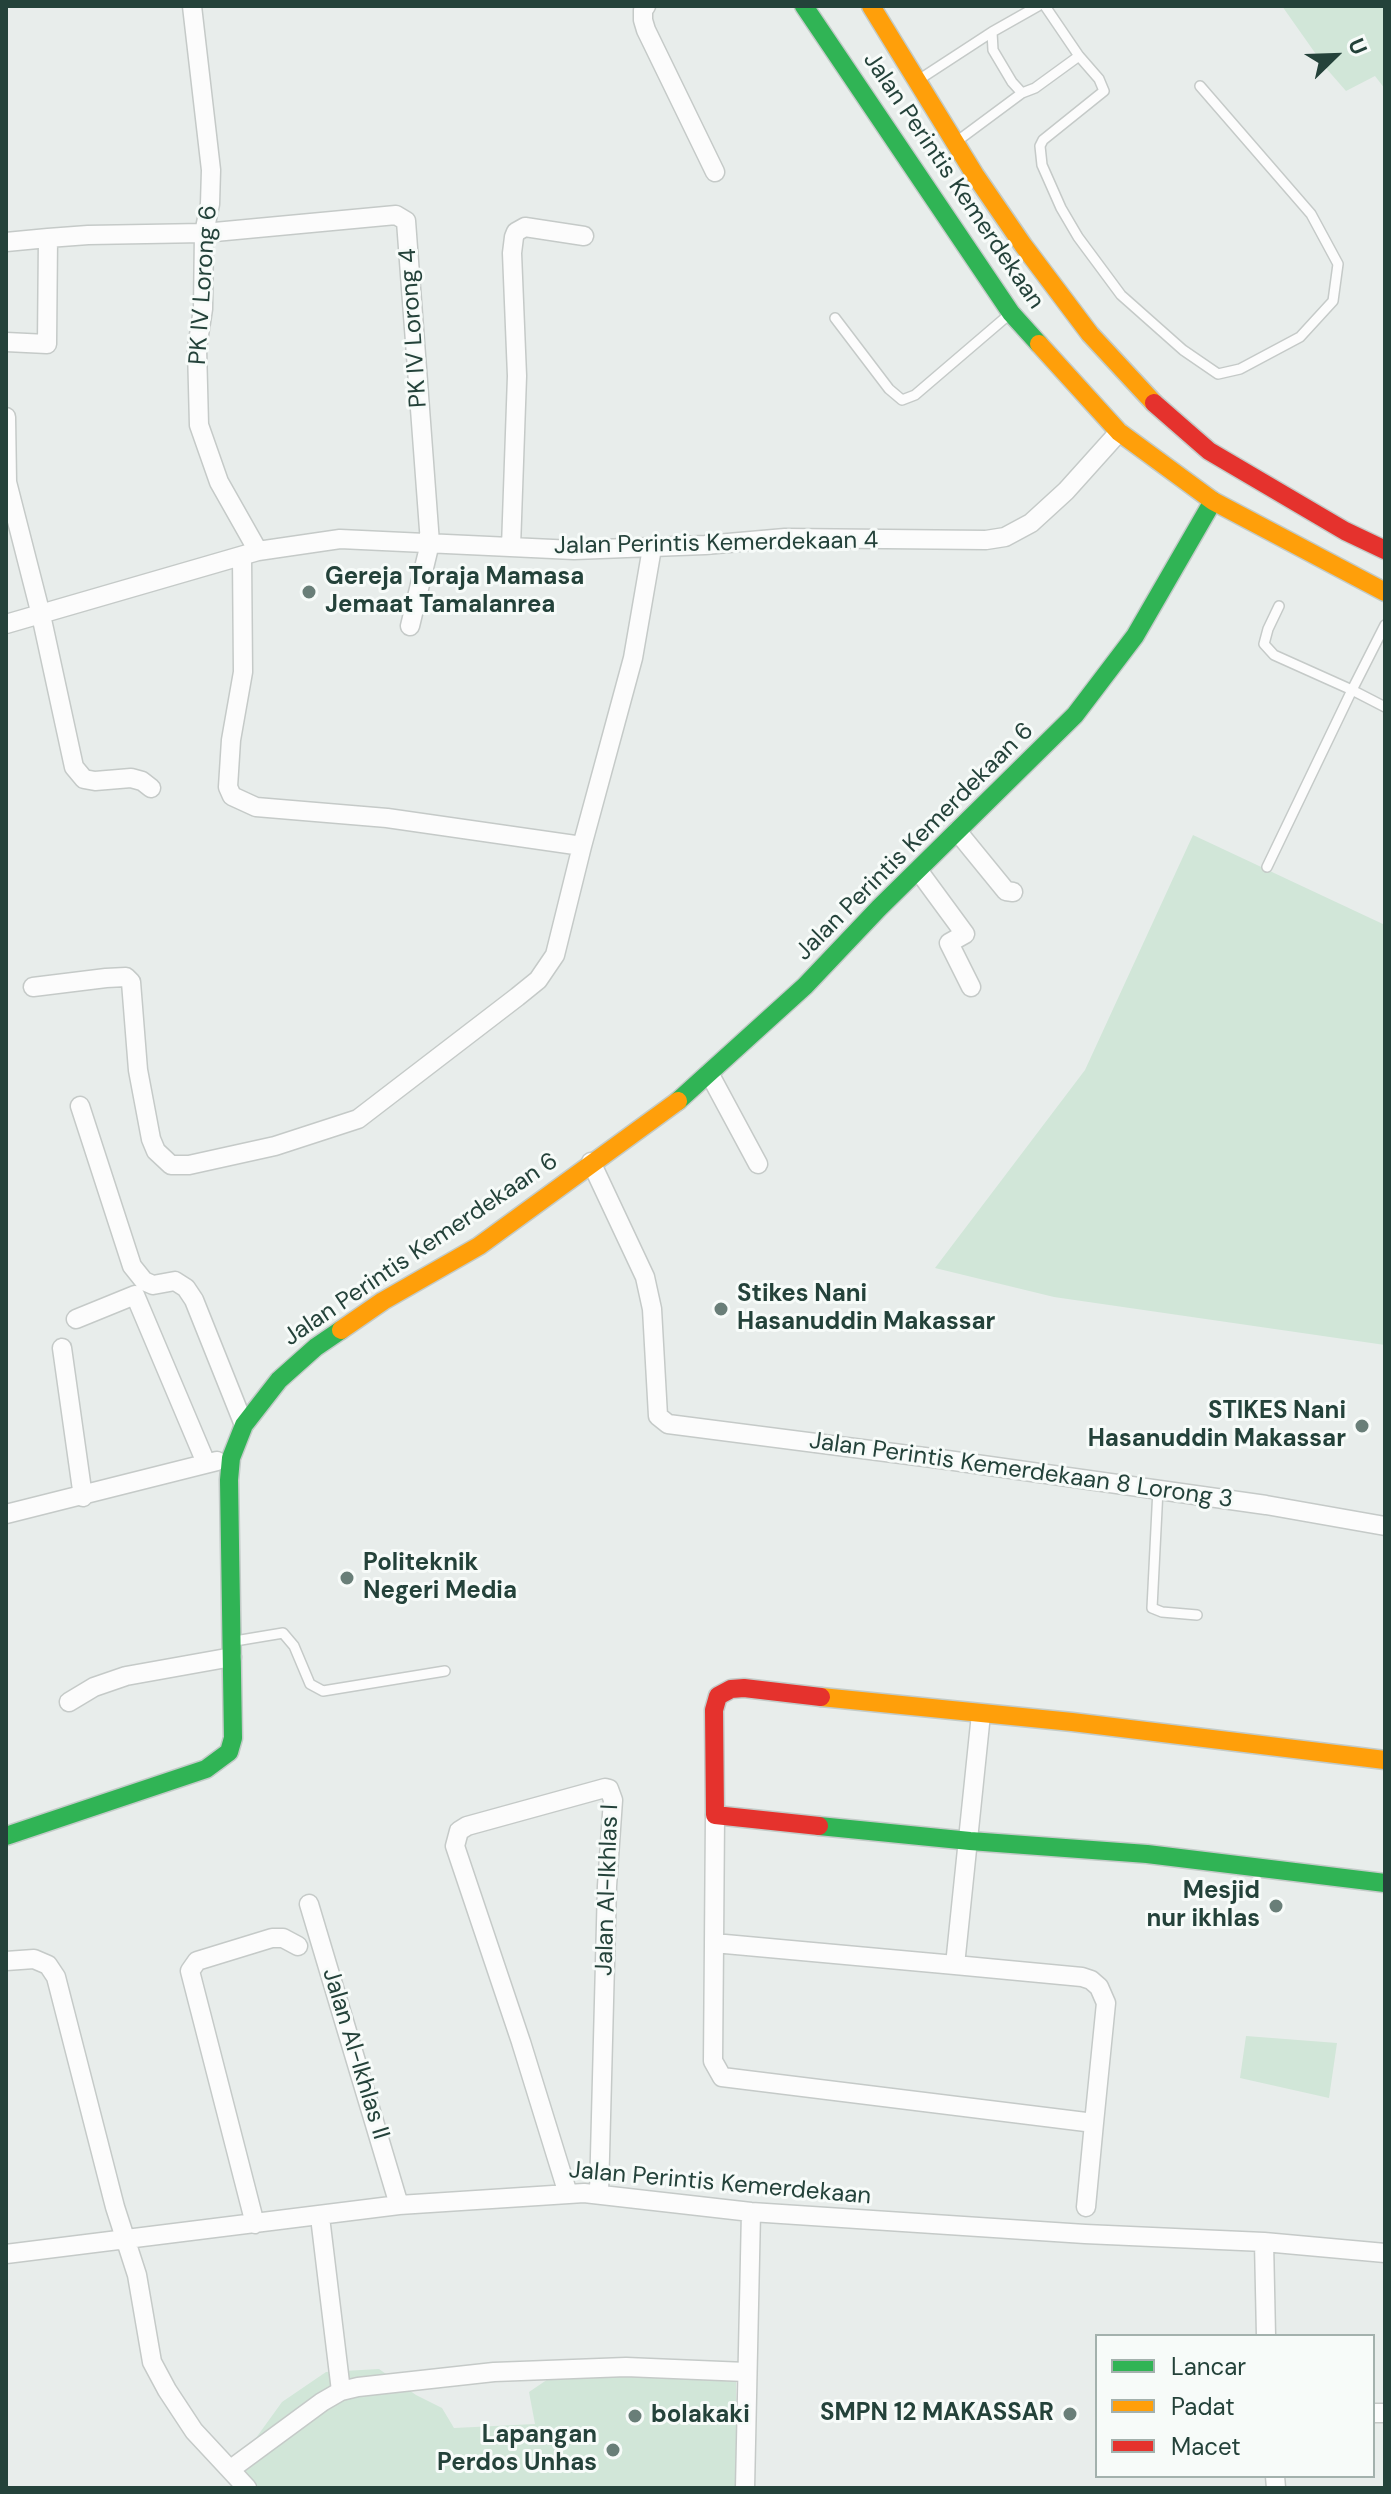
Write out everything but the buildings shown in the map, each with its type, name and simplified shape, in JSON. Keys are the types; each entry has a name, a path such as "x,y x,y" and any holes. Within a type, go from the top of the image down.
{"main road":[{"name":"Jalan Perintis Kemerdekaan","path":"804,6 1011,313 1119,432 1213,501 1385,592"},
{"name":"Jalan Perintis Kemerdekaan","path":"871,6 955,143 1023,245 1090,334 1150,399 1209,451 1345,531 1385,550"},
{"name":"Jalan Perintis Kemerdekaan 6","path":"6,1836 206,1769 229,1752 233,1738 231,1458 244,1425 279,1380 316,1347 383,1301 479,1246 672,1106 805,986 1075,715 1135,636 1213,501"},
{"path":"1385,1760 1293,1747 744,1688 731,1689 718,1696 714,1710 715,1815 970,1841 1147,1854 1385,1883"}],"street":[{"name":"PK IV Lorong 6","path":"192,6 211,170 210,204 204,233 203,309 197,348 199,425 250,554"},
{"path":"646,6 643,10 646,30 715,172"},
{"name":"PK IV Lorong 4","path":"204,233 396,215 406,221 430,543"},
{"path":"511,547 517,376 514,237 525,227 584,236"},
{"path":"6,242 88,235 204,233"},
{"path":"6,342 47,344 48,238"},
{"path":"6,417 7,482 41,615 74,767 84,779 137,779 151,788"},
{"name":"Jalan Perintis Kemerdekaan 4","path":"6,624 250,554 340,539 574,550 652,548 785,538 941,542 1005,537 1031,523 1066,491 1119,432"},
{"path":"410,626 430,543"},
{"path":"33,987 106,978 126,977 131,982 138,1070 151,1139 156,1151 171,1165 189,1165 275,1146 358,1119 538,980 555,955 633,658 652,548"},
{"path":"250,554 243,672 231,740 228,787 232,796 256,807 387,818 582,846"},
{"path":"957,831 1006,891 1013,892"},
{"path":"918,870 965,934 949,943 971,987"},
{"path":"709,1073 758,1164"},
{"path":"80,1106 132,1266 144,1281 153,1285 175,1281 186,1288 194,1300 244,1425"},
{"name":"Jalan Perintis Kemerdekaan 8 Lorong 3","path":"591,1162 645,1277 652,1309 658,1416 668,1424 1158,1489 1385,1526"},
{"path":"76,1319 135,1295 206,1463"},
{"path":"62,1348 83,1497"},
{"path":"6,1514 231,1458"},
{"path":"69,1702 94,1687 126,1676 232,1649"},
{"path":"955,1965 981,1714"},
{"name":"Jalan Al-Ikhlas I","path":"568,2194 455,1846 459,1831 467,1826 605,1788 609,1789 613,1800 607,1886 599,2194"},
{"path":"715,1815 713,2061 722,2077 1094,2123"},
{"name":"Jalan Al-Ikhlas II","path":"309,1904 399,2205"},
{"path":"255,2224 190,1971 197,1961 272,1938 283,1938 298,1946"},
{"path":"714,1943 1091,1980 1099,1987 1106,2003 1086,2207"},
{"path":"6,1961 34,1959 48,1965 56,1977 124,2238 137,2275 152,2362 194,2431 247,2488"},
{"name":"Jalan Perintis Kemerdekaan","path":"6,2254 399,2205 568,2194 599,2194 751,2212 1085,2234 1264,2242 1385,2253"},
{"path":"745,2488 751,2212"},
{"path":"320,2217 341,2391"},
{"path":"1264,2242 1266,2334"},
{"path":"231,2469 341,2391 494,2372 626,2367 746,2372"}],"lane":[{"path":"917,81 1038,6"},
{"path":"1045,6 1079,56 1099,79 1104,91 1043,140 1039,150 1042,165 1078,237 1121,295 1183,350 1218,374 1240,369 1300,337 1333,301 1338,264 1311,214 1200,86"},
{"path":"992,32 993,50 1022,93"},
{"path":"955,143 1022,93 1035,88 1079,56"},
{"path":"835,318 889,389 902,400 915,395 1011,313"},
{"path":"1279,606 1264,644 1274,655 1385,707"},
{"path":"1267,867 1385,625"},
{"path":"1158,1489 1152,1608 1162,1612 1197,1615"},
{"path":"232,1649 283,1633 294,1646 310,1684 323,1691 445,1671"}],"green space":[{"path":"1282,6 1385,6 1385,89 1375,76 1346,91"},
{"path":"1193,835 1385,925 1385,1345 1054,1297 935,1268 1085,1070"},
{"path":"1246,2036 1337,2043 1329,2098 1240,2078"},
{"name":"bolakaki","path":"736,2368 736,2488 237,2488 227,2478 282,2402 326,2372 379,2369 416,2395 442,2408 454,2428 535,2424 529,2392 557,2373"}],"traffic: fast":[{"path":"804,6 1011,313 1039,344"},
{"path":"678,1101 805,986 879,908 1075,715 1135,636 1213,501"},
{"path":"6,1836 206,1769 229,1752 233,1738 231,1458 244,1425 279,1380 316,1347 341,1330"},
{"path":"819,1826 1147,1854 1385,1883"}],"traffic: slow":[{"path":"871,6 975,175 1023,245 1090,334 1154,403"},
{"path":"1039,344 1119,432 1213,501 1385,592"},
{"path":"341,1330 383,1301 479,1246 678,1101"},
{"path":"821,1697 1072,1722 1385,1760"}],"traffic: jam":[{"path":"1154,403 1209,451 1345,531 1385,550"},
{"path":"819,1826 715,1815 714,1710 718,1696 731,1689 821,1697"}],"place":[{"name":"Gereja Toraja Mamasa Jemaat Tamalanrea","path":"309,592"},
{"name":"Stikes Nani Hasanuddin Makassar","path":"721,1309"},
{"name":"STIKES Nani Hasanuddin Makassar","path":"1362,1426"},
{"name":"Politeknik Negeri Media","path":"347,1578"},
{"name":"Mesjid nur ikhlas","path":"1276,1906"},
{"name":"SMPN 12 MAKASSAR","path":"1070,2414"},
{"name":"bolakaki","path":"635,2416"},
{"name":"Lapangan Perdos Unhas","path":"613,2450"}]}
